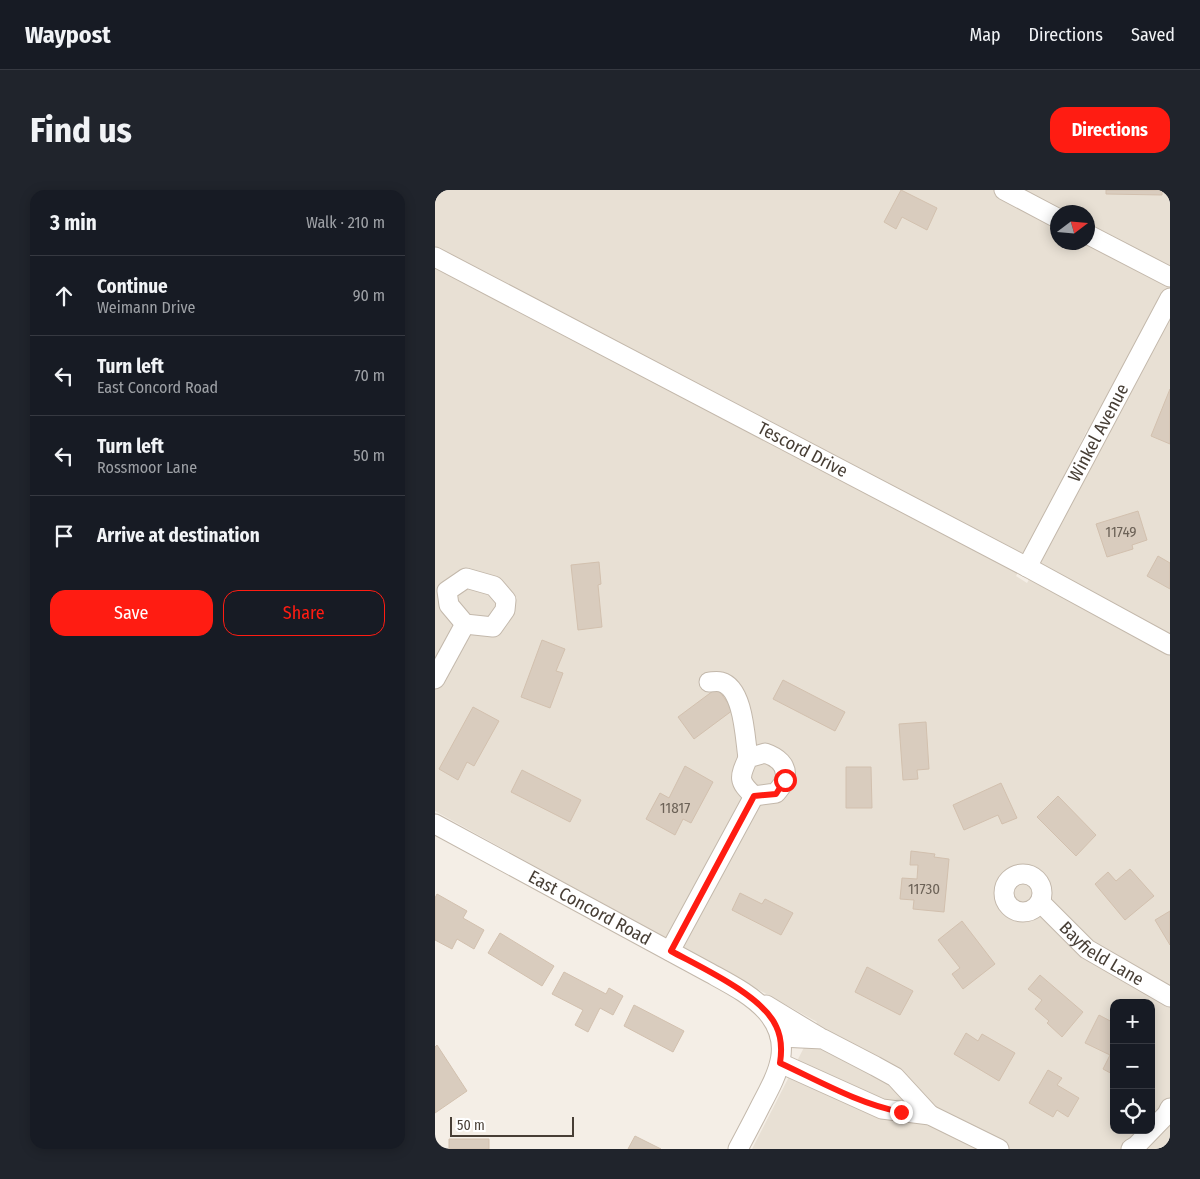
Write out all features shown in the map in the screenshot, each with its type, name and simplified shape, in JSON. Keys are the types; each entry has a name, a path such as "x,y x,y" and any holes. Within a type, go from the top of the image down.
{"street":[{"path":"1004,190 1050,214"},
{"path":"1095,238 1170,277"},
{"name":"Tescord Drive","path":"435,257 1027,566 1170,645"},
{"name":"Winkel Avenue","path":"1027,566 1170,298"},
{"path":"435,679 465,624"},
{"path":"709,682 721,682 731,689 738,698 748,758 741,774 744,786 754,796"},
{"path":"748,758 765,752 776,756 784,767 785,780 776,794 754,796"},
{"path":"671,951 754,796"},
{"name":"East Concord Road","path":"435,824 671,951 743,992 766,1011 776,1024 780,1036 782,1051 780,1063 773,1082 738,1149"},
{"name":"Bayfield Lane","path":"1040,902 1087,949 1170,997"},
{"path":"743,992 823,1039 895,1077 931,1115"},
{"path":"780,1036 823,1039"},
{"path":"780,1063 882,1109 931,1115 999,1149"},
{"path":"1131,1149 1169,1112"}],"shaded area":[{"path":"435,190 1170,190 1170,1149 752,1149 817,1022 435,811","holes":["1087,430 1105,437 1027,583 1016,576"]}],"building":[{"path":"901,190 937,208 927,230 902,217 896,229 884,222"},
{"path":"1106,190 1162,190 1162,195 1106,194"},
{"path":"1170,389 1170,444 1151,436"},
{"path":"1138,511 1147,540 1132,545 1133,549 1107,557 1096,524"},
{"path":"1158,556 1170,563 1170,589 1147,576"},
{"path":"599,562 601,584 598,585 602,627 578,630 571,565"},
{"path":"542,640 565,649 556,671 563,673 550,708 521,697"},
{"path":"783,680 845,712 835,731 773,699"},
{"path":"717,688 733,710 694,739 678,717"},
{"path":"473,707 499,721 474,766 467,762 458,780 439,769"},
{"path":"926,722 929,769 917,770 918,779 903,780 899,724"},
{"path":"685,766 713,782 691,823 683,819 675,835 646,819 660,793 669,798"},
{"path":"846,767 871,767 872,808 846,808"},
{"path":"522,770 581,800 570,822 511,792"},
{"path":"1001,783 1017,818 1002,824 998,815 964,830 953,805"},
{"path":"1058,796 1096,835 1076,856 1037,817"},
{"path":"911,851 935,854 934,857 949,859 944,912 913,909 914,900 900,899 902,878 917,879 918,865 910,865"},
{"path":"1130,869 1154,896 1125,920 1095,884 1108,872 1116,881"},
{"path":"740,893 762,904 765,899 793,913 781,935 732,910"},
{"path":"437,894 467,911 463,918 484,930 474,949 457,939 452,949 435,940 435,898"},
{"path":"1170,911 1170,945 1155,920"},
{"path":"962,921 995,964 963,989 952,974 960,968 938,940"},
{"path":"500,933 554,966 542,986 488,953"},
{"path":"867,967 913,991 900,1015 855,992"},
{"path":"564,972 606,994 609,988 623,996 613,1015 600,1008 588,1032 575,1025 583,1010 552,994"},
{"path":"1040,975 1083,1012 1062,1037 1047,1023 1049,1021 1035,1009 1042,1000 1028,989"},
{"path":"634,1005 684,1031 673,1052 624,1026"},
{"path":"1099,1015 1110,1021 1110,1055 1085,1043"},
{"path":"966,1033 978,1041 982,1034 1015,1053 999,1081 954,1054"},
{"path":"437,1045 467,1091 435,1113 435,1047"},
{"path":"1110,1055 1110,1073 1103,1069"},
{"path":"1048,1070 1062,1078 1057,1085 1079,1098 1068,1117 1057,1110 1053,1117 1029,1103"},
{"path":"635,1136 661,1149 628,1149"},
{"path":"449,1139 489,1139 489,1149 449,1149"}],"route":[{"path":"785,780 776,794 754,796 671,951 743,992 766,1011 776,1024 780,1036 782,1051 780,1063 867,1103 882,1109 901,1112"}]}
